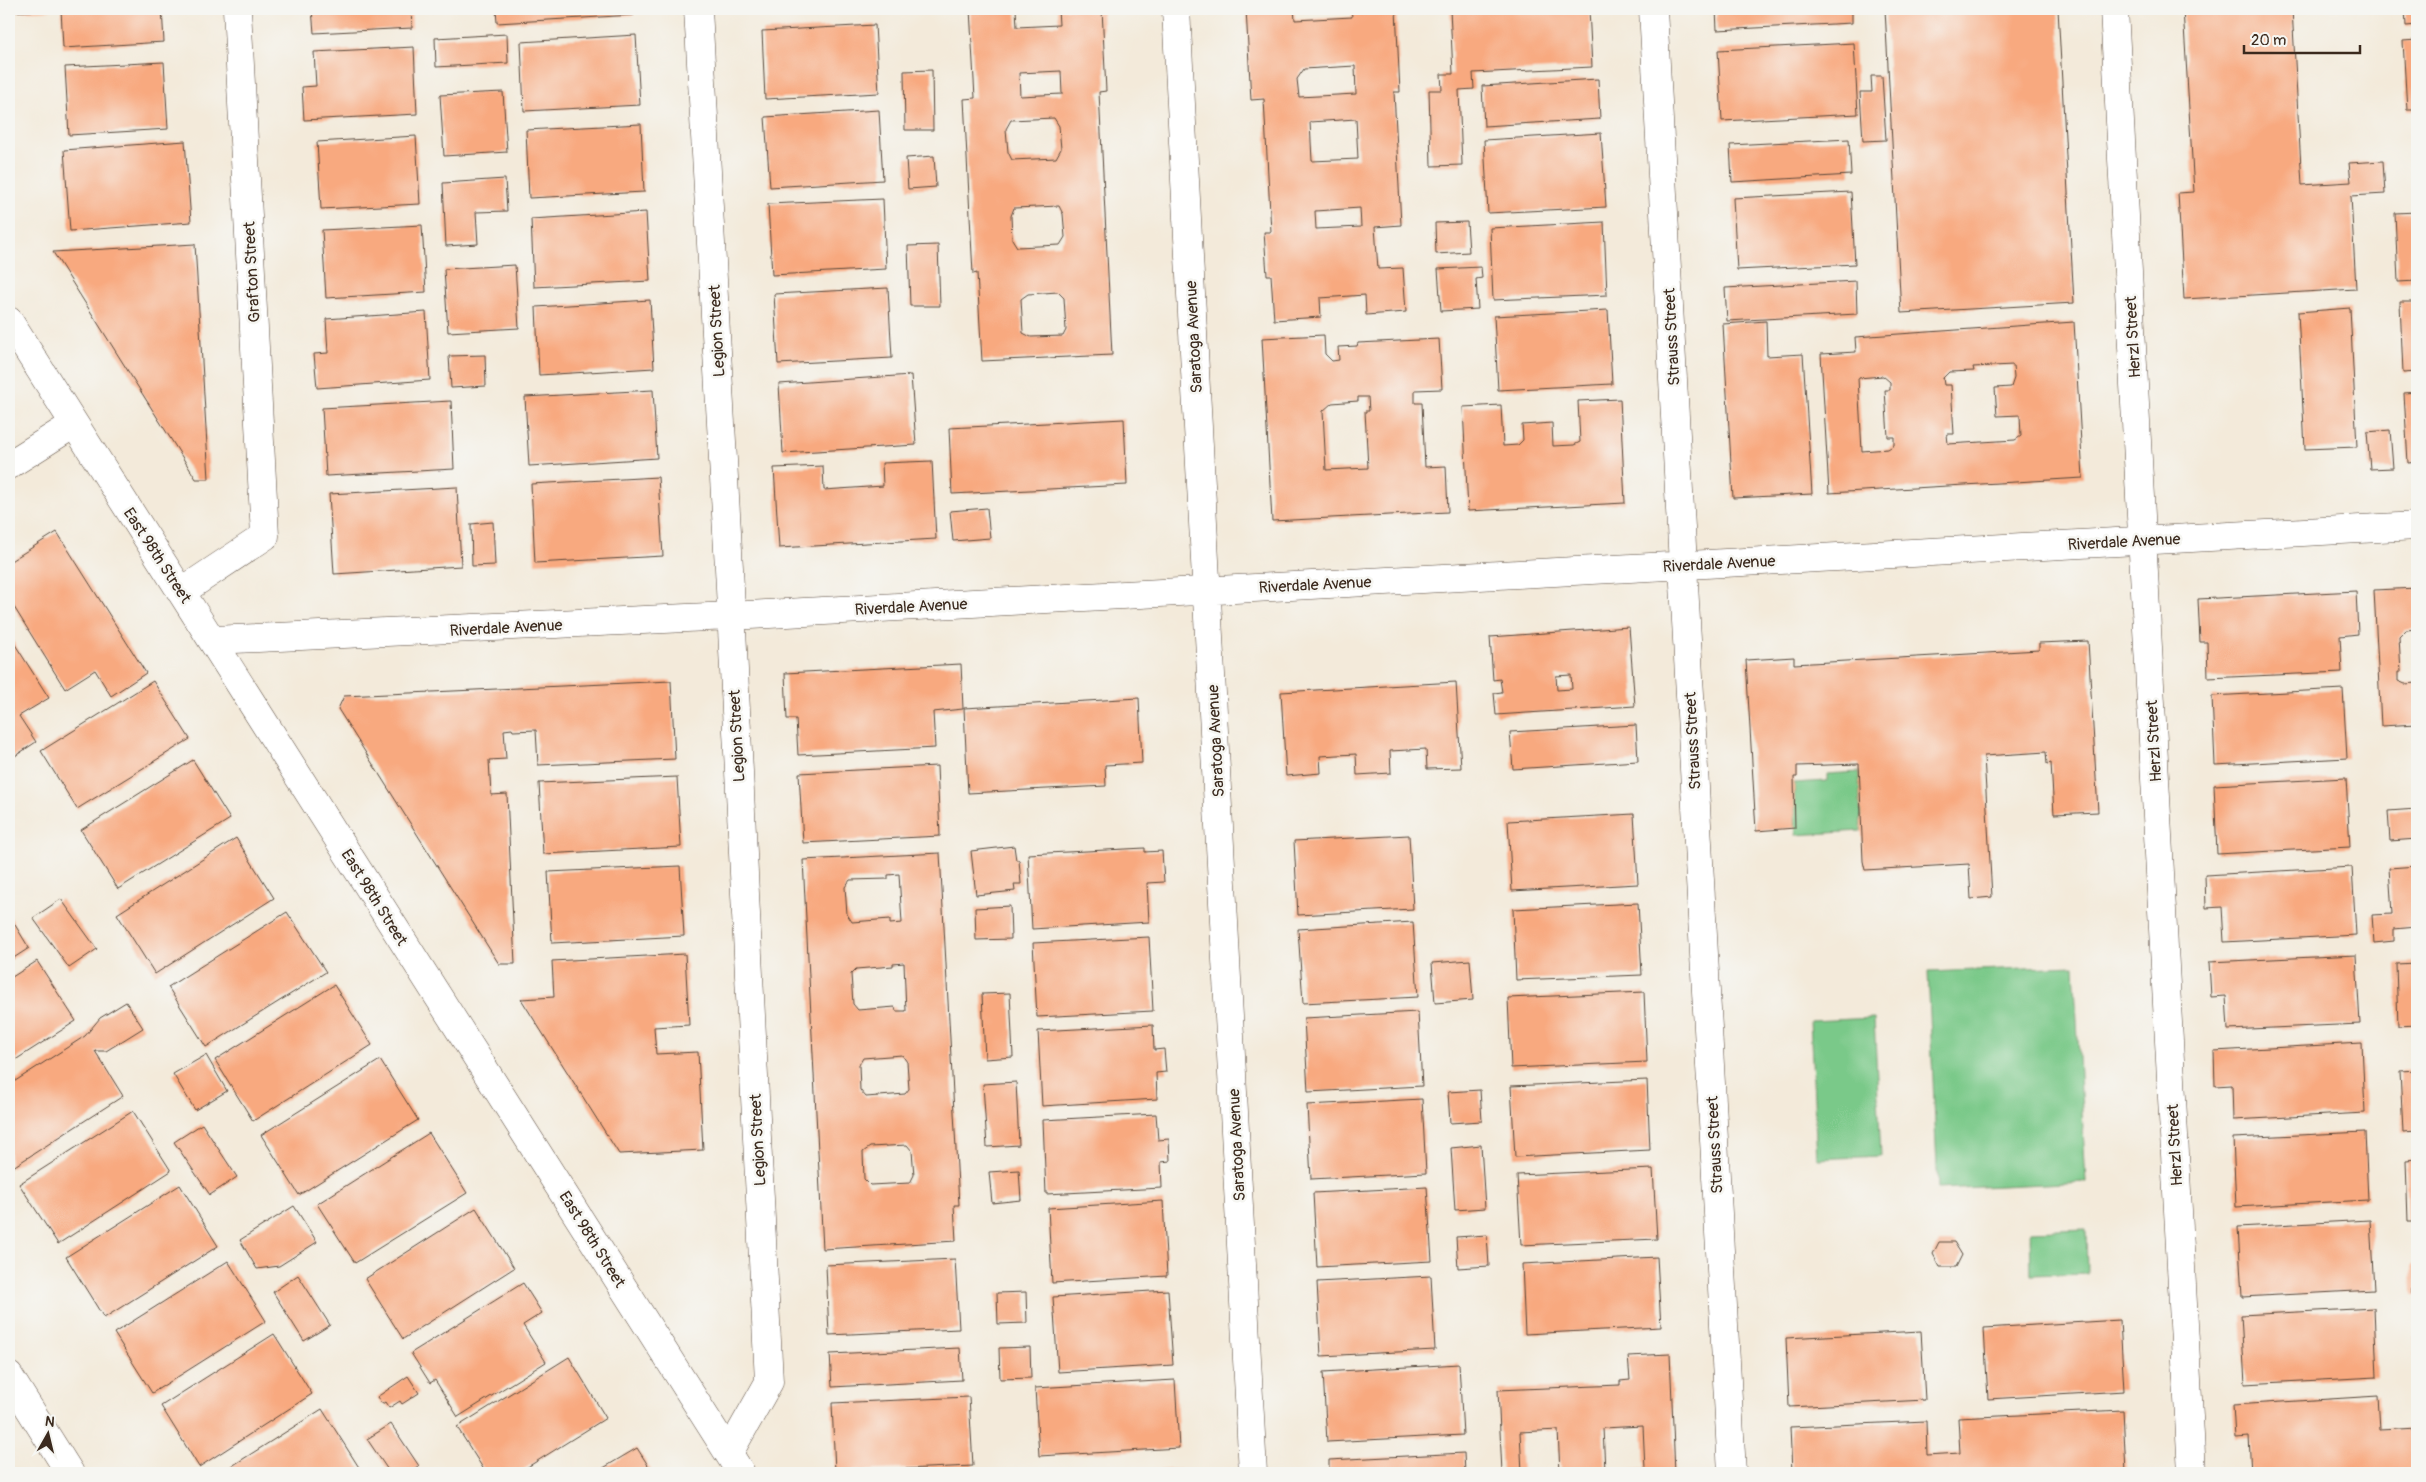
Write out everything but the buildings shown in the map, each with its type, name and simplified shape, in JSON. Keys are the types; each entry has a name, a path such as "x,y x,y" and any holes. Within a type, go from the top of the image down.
{"street":[{"name":"Grafton Street","path":"181,592 264,536 237,9"},
{"name":"Legion Street","path":"698,9 769,1382 735,1463"},
{"name":"Saratoga Avenue","path":"1176,9 1253,1473"},
{"name":"Strauss Street","path":"1653,9 1732,1473"},
{"name":"Herzl Street","path":"2114,9 2192,1473"},
{"name":"East 98th Street","path":"9,321 735,1463"},
{"path":"9,465 74,424"},
{"name":"Riverdale Avenue","path":"213,640 730,616 2417,526"},
{"path":"9,1376 70,1473"}],"green space":[{"path":"1859,772 1861,831 1796,835 1794,783 1827,781 1827,774"},
{"path":"2074,966 2086,1182 1938,1189 1928,972"},
{"path":"1874,1018 1881,1156 1817,1159 1810,1021"},
{"path":"2086,1229 2087,1273 2031,1275 2030,1231"}]}
